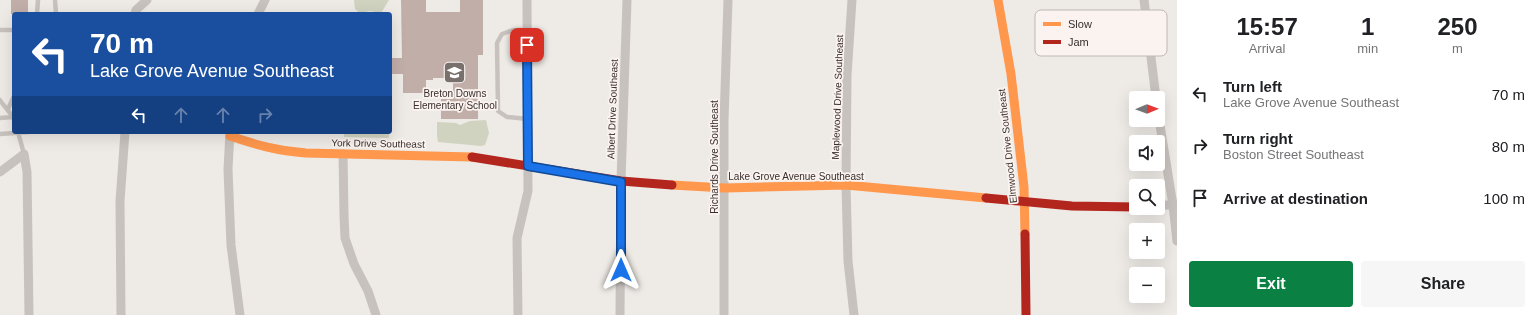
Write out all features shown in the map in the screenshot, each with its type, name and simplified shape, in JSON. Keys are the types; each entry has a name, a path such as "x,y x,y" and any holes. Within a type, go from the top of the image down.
{"street":[{"path":"136,12 147,0"},
{"path":"259,12 265,0"},
{"path":"518,315 517,238 528,191 527,0"},
{"name":"Albert Drive Southeast","path":"620,315 621,182 626,0"},
{"name":"Richards Drive Southeast","path":"724,315 724,121 728,0"},
{"name":"Maplewood Drive Southeast","path":"852,0 847,75 846,186 848,261 854,315"},
{"name":"Elmwood Drive Southeast","path":"998,0 1011,74 1024,187 1026,315"},
{"path":"1144,0 1145,10"},
{"path":"1151,56 1155,91"},
{"path":"1161,127 1175,205 1177,241"},
{"path":"121,315 120,201 125,134"},
{"path":"230,134 228,169 231,245 240,315"},
{"name":"York Drive Southeast","path":"230,134 264,147 282,151 474,157 528,166"},
{"path":"0,172 24,154 27,172 29,315"},
{"path":"343,154 345,238 354,264 368,291 376,315"},
{"name":"Lake Grove Avenue Southeast","path":"528,166 621,182 725,188 846,186 879,187 1024,202 1078,206 1129,207"},
{"path":"1165,206 1175,205"}],"lane":[{"path":"37,12 38,0"},
{"path":"55,0 56,12"},
{"path":"0,30 12,30"},
{"path":"527,30 513,30 502,34 498,43 497,74 498,111 508,117 528,119"},
{"path":"0,100 12,115"},
{"path":"8,110 12,101"},
{"path":"0,118 12,118"},
{"path":"0,134 12,133"},
{"path":"19,134 24,154"}],"green space":[{"path":"354,0 389,0 382,12 359,12 355,9"},
{"path":"486,120 489,133 485,145 481,146 438,142 437,122 456,123 460,125 470,121"},
{"path":"344,134 389,134 389,138 344,137"}],"building":[{"path":"11,0 28,0 28,12 12,12 11,14"},
{"name":"Breton Downs Elementary School","path":"401,0 426,0 426,12 460,12 460,0 483,0 483,55 478,55 478,119 441,119 441,99 453,99 453,78 433,78 433,80 426,80 426,93 403,93 403,74 392,74 392,58 402,58"}],"traffic: slow":[{"path":"998,0 1011,74 1024,187 1025,234"},
{"path":"230,136 267,147 306,153 472,157"},
{"path":"672,185 725,188 846,185 986,198"}],"traffic: jam":[{"path":"472,157 621,181 672,185"},
{"path":"986,198 1072,206 1129,207"},
{"path":"1025,234 1026,315"}],"place":[{"name":"Breton Downs Elementary School","path":"455,73"}],"route":[{"path":"527,45 528,166 621,182 621,270"}]}
